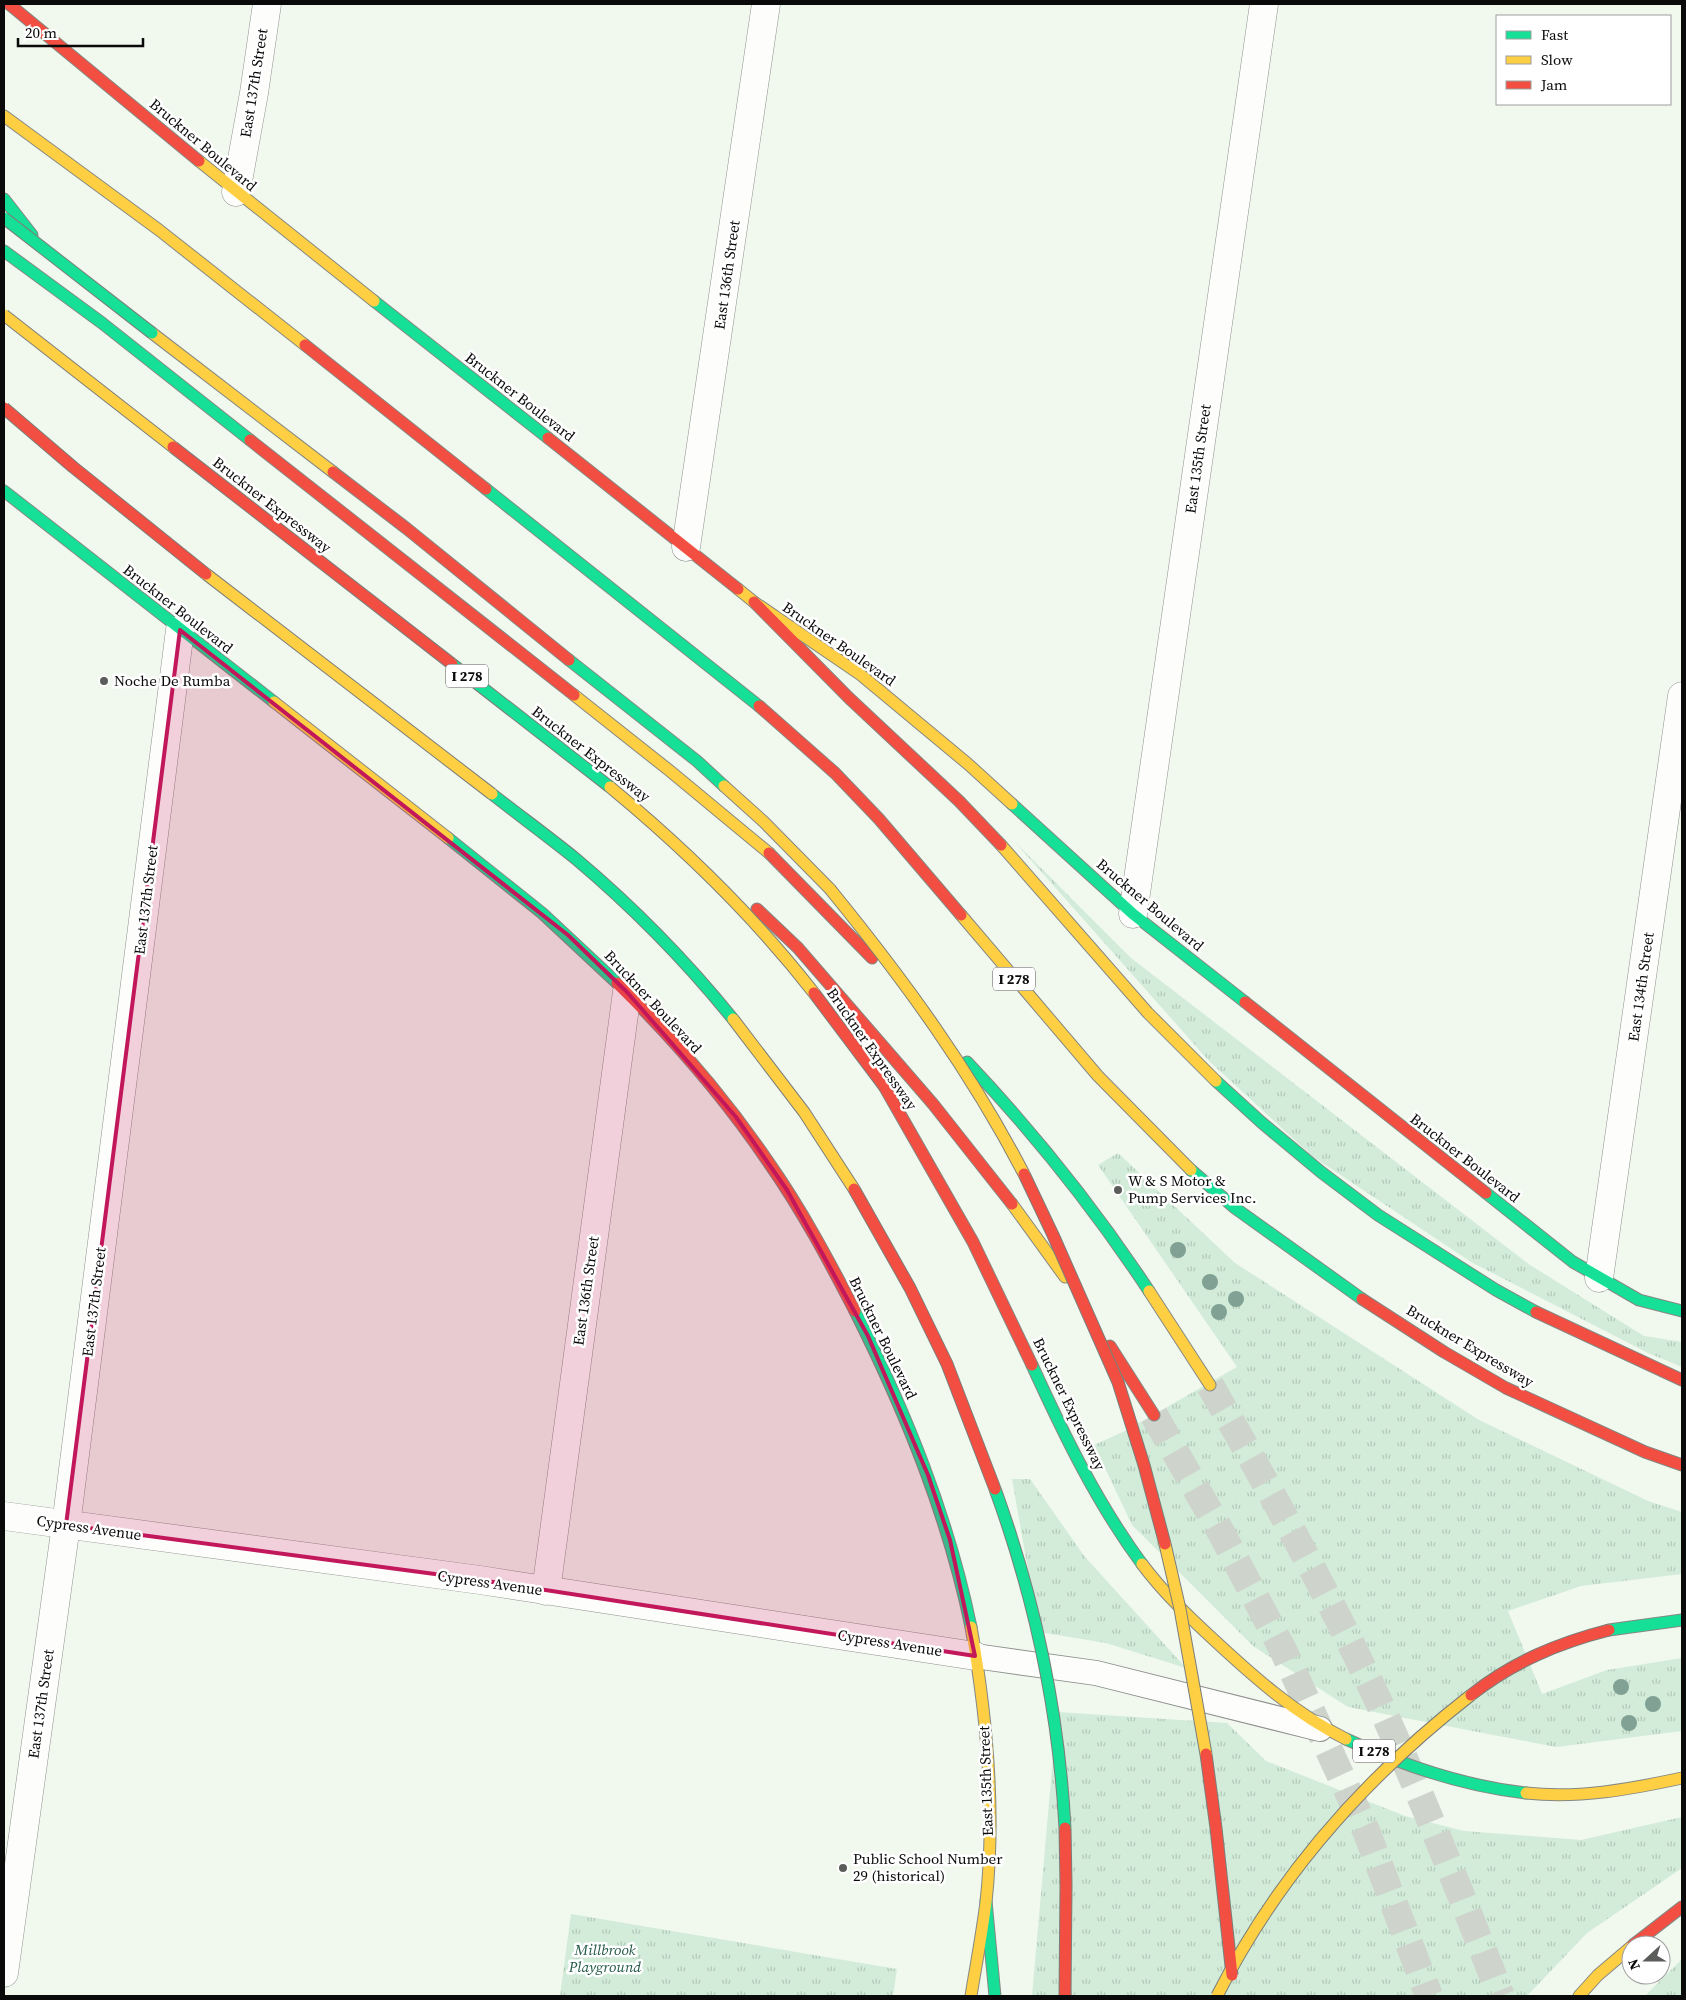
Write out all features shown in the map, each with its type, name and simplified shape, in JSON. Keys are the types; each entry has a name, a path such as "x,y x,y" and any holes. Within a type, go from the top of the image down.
{"main road":[{"name":"Bruckner Boulevard","path":"9,4 236,192 754,602 861,674 968,764 1133,914 1565,1256 1599,1278 1639,1300 1682,1311"},
{"name":"Bruckner Expressway","path":"4,116 159,230 788,730 835,773 879,819 1050,1022 1098,1076 1195,1174 1235,1208 1296,1253 1378,1309 1444,1352 1506,1388 1636,1448 1682,1465"},
{"path":"4,199 102,323"},
{"path":"4,218 406,528 634,712 698,761 764,822 830,889 870,938 959,1061 1029,1185 1063,1255 1122,1392 1146,1472 1170,1562 1190,1656 1205,1746 1222,1864 1232,1989"},
{"path":"4,251 102,323 670,770 770,854 858,943 997,1094 1083,1198 1148,1289 1210,1386"},
{"name":"Bruckner Expressway","path":"4,315 606,785 664,832 718,883 801,975 884,1086 963,1222 1085,1474 1133,1550 1164,1591 1244,1669 1285,1702 1334,1732 1400,1762 1442,1777 1503,1790 1538,1794 1573,1794 1635,1788 1682,1778"},
{"path":"4,330 40,352 326,562 608,779 708,863 798,948 933,1104 1018,1211 1083,1303 1154,1415"},
{"path":"4,408 75,470 160,538 576,859 620,896 664,939 713,994 766,1058 815,1126 886,1241 951,1374 1023,1570 1052,1704 1060,1766 1066,1831 1068,1889 1065,1996"},
{"name":"Bruckner Boulevard","path":"4,491 180,630 512,886 568,935 627,992 736,1117 787,1190 831,1264 876,1353 900,1406 928,1475 950,1540 975,1656"},
{"path":"754,602 849,698 959,801 1011,855 1148,1013 1208,1073 1261,1122 1321,1172 1378,1215 1496,1290 1553,1321 1682,1380"},
{"path":"1217,1996 1249,1936 1315,1847 1362,1795 1406,1751 1464,1700 1523,1660 1566,1641 1609,1630 1682,1620"},
{"name":"East 135th Street","path":"971,1996 986,1901 989,1777 984,1720 975,1656"},
{"path":"986,1901 995,1996"},
{"path":"1646,1935 1682,1907"},
{"path":"1579,1996 1598,1975 1621,1955"},
{"path":"1586,1996 1598,1975"}],"street":[{"name":"East 137th Street","path":"236,192 254,93 266,4"},
{"name":"East 136th Street","path":"686,547 766,4"},
{"name":"East 135th Street","path":"1133,914 1264,4"},
{"name":"East 137th Street","path":"4,1973 66,1525 180,630"},
{"name":"East 134th Street","path":"1599,1278 1682,696"},
{"name":"East 136th Street","path":"546,1591 627,992"},
{"name":"Cypress Avenue","path":"4,1516 546,1591 975,1656"}],"lane":[{"path":"975,1656 1096,1673 1334,1732"}],"highlighted area":[{"path":"180,630 568,935 627,992 736,1117 787,1190 868,1336 928,1475 950,1540 975,1656 480,1580 66,1525"}],"green space":[{"path":"1015,842 1131,958 1530,1265 1644,1336 1682,1342 1682,1367 1648,1353 1471,1262 1312,1156 1209,1061"},
{"path":"1118,1153 1235,1263 1479,1420 1648,1501 1682,1512 1682,1574 1581,1586 1508,1611 1542,1694 1607,1670 1682,1658 1682,1731 1556,1747 1348,1707 1253,1646 1132,1525 1094,1445 1125,1431 1237,1367 1098,1165"},
{"path":"1012,1479 1030,1479 1085,1557 1186,1668 1106,1643 1039,1632"},
{"path":"1057,1712 1227,1723 1266,1761 1405,1816 1464,1831 1581,1840 1682,1817 1682,1868 1587,1933 1527,1996 1032,1996"},
{"name":"Millbrook Playground","path":"571,1914 897,1969 893,1996 560,1996"},
{"path":"1682,1959 1682,1996 1645,1996 1656,1985 1671,1985 1671,1970"}],"tunnel":[{"path":"1210,1385 1332,1606 1390,1726 1501,1996"},
{"path":"1154,1415 1222,1534 1284,1652 1367,1833 1429,1996"}],"traffic: fast":[{"path":"4,199 32,235"},
{"path":"4,218 152,333"},
{"path":"4,251 102,323 250,440"},
{"path":"374,301 548,438"},
{"path":"486,489 759,706"},
{"path":"4,491 274,702"},
{"path":"569,660 697,761 724,786"},
{"path":"452,664 610,787"},
{"path":"492,794 576,859 618,896 678,956 733,1019"},
{"path":"1012,804 1133,914 1245,1002"},
{"path":"448,838 542,913 617,983"},
{"path":"967,1062 1063,1172 1149,1291"},
{"path":"1216,1081 1261,1122 1321,1172 1378,1215 1496,1290 1536,1312"},
{"path":"1191,1170 1235,1208 1362,1299"},
{"path":"1486,1193 1573,1262 1639,1300 1682,1311"},
{"path":"855,1311 874,1349 924,1466 938,1505 962,1586 971,1627"},
{"path":"1032,1365 1082,1468 1110,1517 1142,1564"},
{"path":"995,1489 1022,1572 1043,1656 1057,1742 1065,1828"},
{"path":"1609,1630 1682,1620"},
{"path":"1346,1739 1434,1774 1503,1790 1526,1793"},
{"path":"986,1901 995,1996"}],"traffic: slow":[{"path":"4,116 159,230 305,345"},
{"path":"199,161 374,301"},
{"path":"4,315 173,447"},
{"path":"152,333 333,472"},
{"path":"206,574 492,794"},
{"path":"738,589 861,675 968,764 1012,804"},
{"path":"574,695 769,853"},
{"path":"274,702 448,838"},
{"path":"724,786 764,822 830,889"},
{"path":"610,787 638,810 718,884 767,937 814,993"},
{"path":"1001,845 1148,1013 1216,1081"},
{"path":"830,889 910,992 958,1062 981,1098 1024,1174"},
{"path":"961,915 1098,1076 1191,1170"},
{"path":"733,1019 804,1112 854,1189"},
{"path":"1012,1204 1065,1277"},
{"path":"1149,1291 1210,1385"},
{"path":"1165,1544 1180,1609 1206,1754"},
{"path":"1142,1564 1185,1612 1260,1681 1309,1718 1346,1739"},
{"path":"971,1627 982,1695 990,1799 989,1868 986,1902 971,1996"},
{"path":"1217,1996 1267,1910 1328,1831 1396,1759 1471,1695"},
{"path":"1526,1793 1546,1795 1585,1794 1644,1786 1682,1778"},
{"path":"1579,1996 1598,1975 1621,1955"}],"traffic: jam":[{"path":"9,4 199,161"},
{"path":"305,345 486,489"},
{"path":"4,408 73,467 206,574"},
{"path":"548,438 738,589"},
{"path":"250,440 574,695"},
{"path":"173,447 452,664"},
{"path":"333,472 406,528 569,660"},
{"path":"754,602 849,698 959,801 1001,845"},
{"path":"759,706 835,773 879,819 961,915"},
{"path":"769,853 872,958"},
{"path":"757,909 798,948 933,1104 1012,1204"},
{"path":"617,983 698,1069 735,1115 804,1217 855,1311"},
{"path":"814,993 884,1086"},
{"path":"1245,1002 1486,1193"},
{"path":"884,1086 973,1242 1032,1365"},
{"path":"1024,1174 1118,1382 1144,1465 1165,1544"},
{"path":"854,1189 910,1288 947,1364 995,1489"},
{"path":"1362,1299 1444,1352 1506,1388 1645,1452 1682,1465"},
{"path":"1536,1312 1682,1380"},
{"path":"1110,1346 1154,1415"},
{"path":"1471,1695 1520,1663 1572,1641 1609,1630"},
{"path":"1206,1754 1232,1975"},
{"path":"1065,1828 1065,1996"},
{"path":"1646,1935 1682,1907"}],"place":[{"name":"Noche De Rumba","path":"104,681"},
{"name":"W & S Motor & Pump Services Inc.","path":"1118,1190"},
{"name":"Public School Number 29 (historical)","path":"843,1868"}]}
